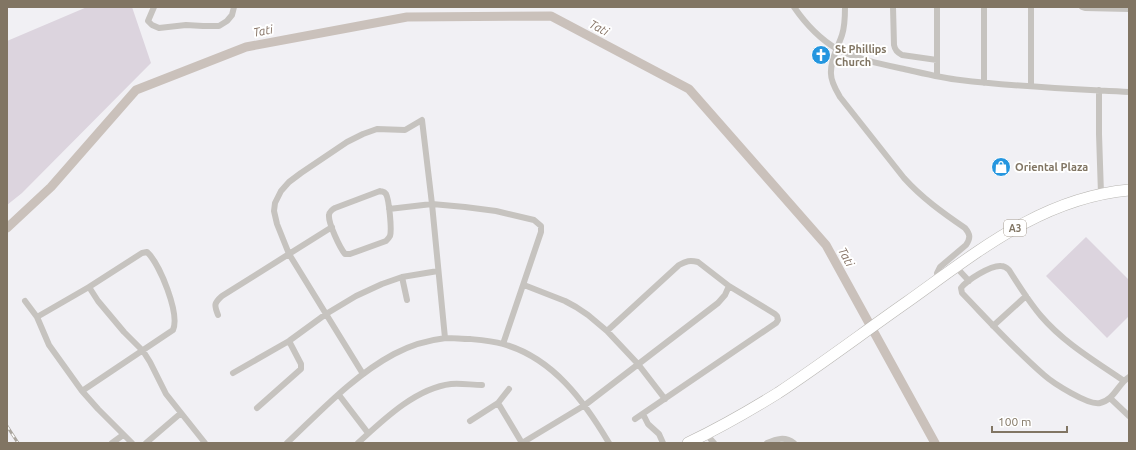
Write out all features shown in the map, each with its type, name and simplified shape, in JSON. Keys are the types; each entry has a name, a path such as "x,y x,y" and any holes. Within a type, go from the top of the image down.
{"highway":[{"name":"A3","path":"688,443 777,394 956,267 999,238 1031,219 1063,205 1101,194 1129,190"}],"street":[{"path":"154,7 148,21 152,26 159,28 186,25 219,26 227,21 232,15 234,7"},
{"path":"794,7 804,21 815,32 837,49 874,62 937,76 984,83 1129,92"},
{"path":"845,7 844,27 831,67 833,82 840,96 913,188 931,204 965,228 970,237 966,245 938,270 938,280"},
{"path":"893,7 895,49 902,55 937,60"},
{"path":"937,7 937,76"},
{"path":"984,7 984,83"},
{"path":"1031,7 1032,86"},
{"path":"1082,7 1124,9"},
{"path":"1098,90 1101,194"},
{"path":"364,374 289,254 277,224 274,211 275,203 281,191 289,182 334,150 371,131 382,129 405,130 422,120 445,338"},
{"path":"380,191 384,192 386,195 390,209 391,233 390,237 386,241 350,254 345,254 332,227 329,215 331,210 380,191"},
{"path":"390,209 432,204 465,207 534,220 541,226 541,232 524,285 503,344"},
{"path":"218,315 215,304 222,296 332,227"},
{"path":"37,317 89,287 142,253 147,252 152,257 168,288 172,304 174,327 170,333 82,391"},
{"path":"607,331 679,265 689,261 698,262 729,286 777,316 778,320 776,323 635,419"},
{"path":"1003,266 1009,270 1026,296 1040,315 1071,345 1127,379 1110,398 1100,404 1094,404 1073,394 1045,376 993,326 962,293 961,288 969,281 989,269 1003,266"},
{"path":"956,267 969,281"},
{"path":"233,373 289,341 326,314 356,296 402,277 438,271"},
{"path":"402,277 407,300"},
{"path":"524,285 565,301 588,315 607,331 638,364 665,399"},
{"path":"498,403 522,443 584,405 718,303 725,295 729,286"},
{"path":"89,287 98,301 124,332 143,351 166,394 205,443"},
{"path":"993,326 1026,296"},
{"path":"25,301 37,317 49,346 82,391 98,410 132,443"},
{"path":"287,443 364,374 394,354 426,342 445,338 456,338 503,344 534,357 564,381 584,405 609,443"},
{"path":"257,408 301,370 301,364 289,341"},
{"path":"358,443 414,397 441,386 451,384 482,385"},
{"path":"470,421 498,403 509,389"},
{"path":"339,395 368,434"},
{"path":"1110,398 1129,416"},
{"path":"146,443 181,413"},
{"path":"643,414 648,424 659,434 663,443"},
{"path":"706,434 714,443"},
{"path":"112,443 123,435"},
{"path":"767,443 783,438 794,443"}],"shaded area":[{"path":"87,7 132,7 151,63 22,193 7,205 7,41"},
{"path":"1086,237 1129,280 1129,316 1107,338 1046,276"}],"waterway":[{"name":"Tati","path":"7,228 51,187 136,90 246,47 407,17 551,16 689,89 826,245 935,443"}],"railway":[{"path":"7,426 18,443"}],"place":[{"name":"St Phillips Church","path":"821,55"},
{"name":"Oriental Plaza","path":"1001,167"}]}
